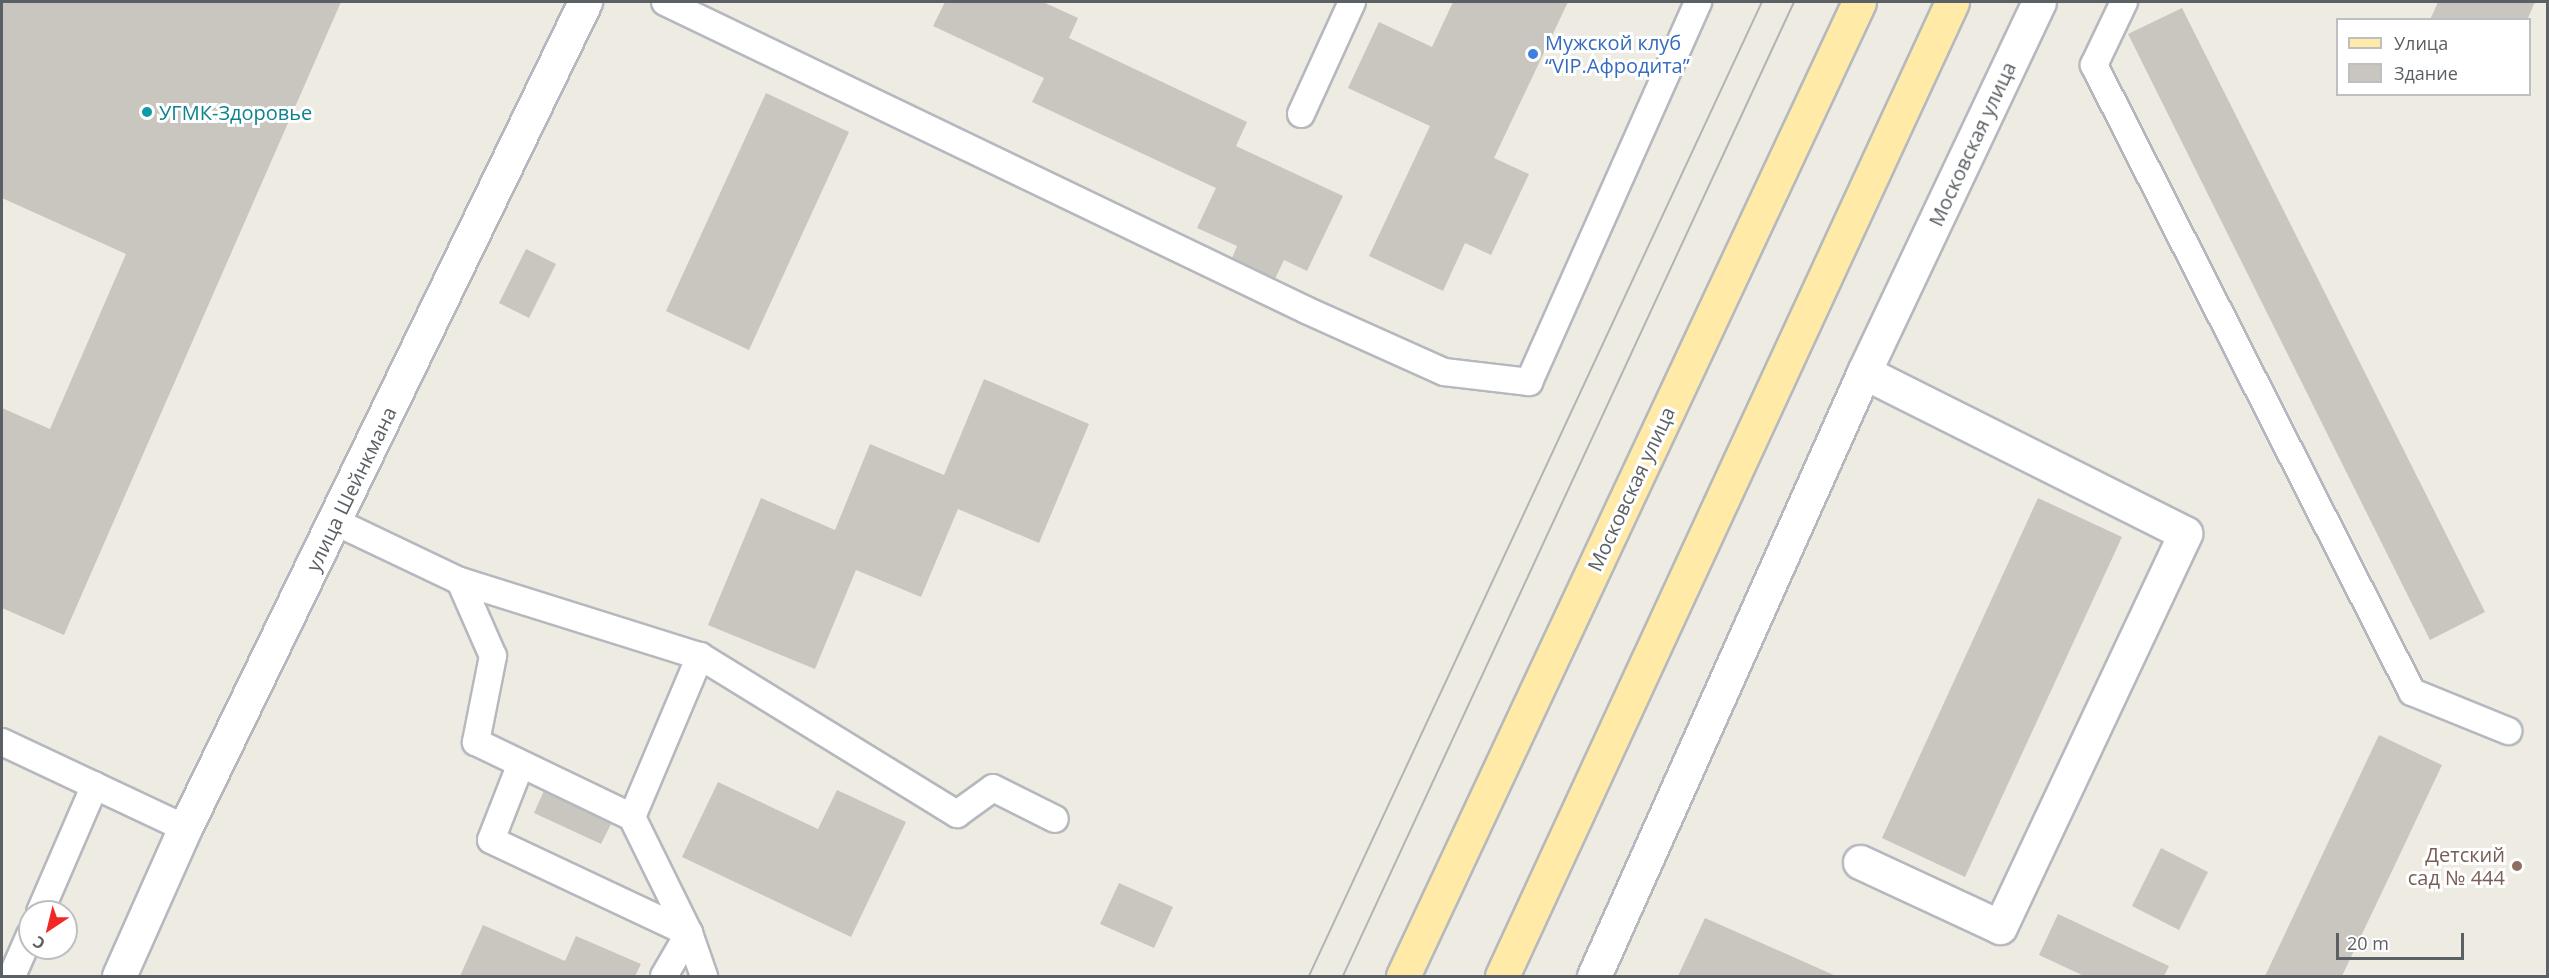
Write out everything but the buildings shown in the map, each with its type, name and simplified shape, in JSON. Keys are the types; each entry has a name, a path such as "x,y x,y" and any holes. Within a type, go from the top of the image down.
{"main road":[{"name":"Московская улица","path":"1403,976 1859,2"},
{"path":"1502,976 1952,2"}],"street":[{"name":"улица Шейнкмана","path":"118,976 185,828 585,2"},
{"name":"Московская улица","path":"1594,976 1864,372 2039,2"},
{"path":"1860,862 2000,927 2185,533 1864,372"}],"lane":[{"path":"665,2 1284,299 1444,372 1529,382 1698,2"},
{"path":"1301,114 1352,2"},
{"path":"2124,2 2094,65 2412,692 2508,732"},
{"path":"334,521 460,581 700,656 957,814 993,788 1055,819"},
{"path":"460,581 493,656 476,742 519,766 632,817 689,933 704,976"},
{"path":"632,817 700,656"},
{"path":"2,742 185,828"},
{"path":"519,766 490,840 689,933"},
{"path":"45,900 95,785"},
{"path":"664,976 689,933"},
{"path":"12,976 19,960"}],"tram line":[{"path":"1309,976 1762,2"},
{"path":"1343,976 1794,2"}],"place":[{"name":"Мужской клуб “VIP.Афродита”","path":"1533,54"},
{"name":"УГМК-Здоровье","path":"147,112"},
{"name":"Детский сад № 444","path":"2517,866"}]}
